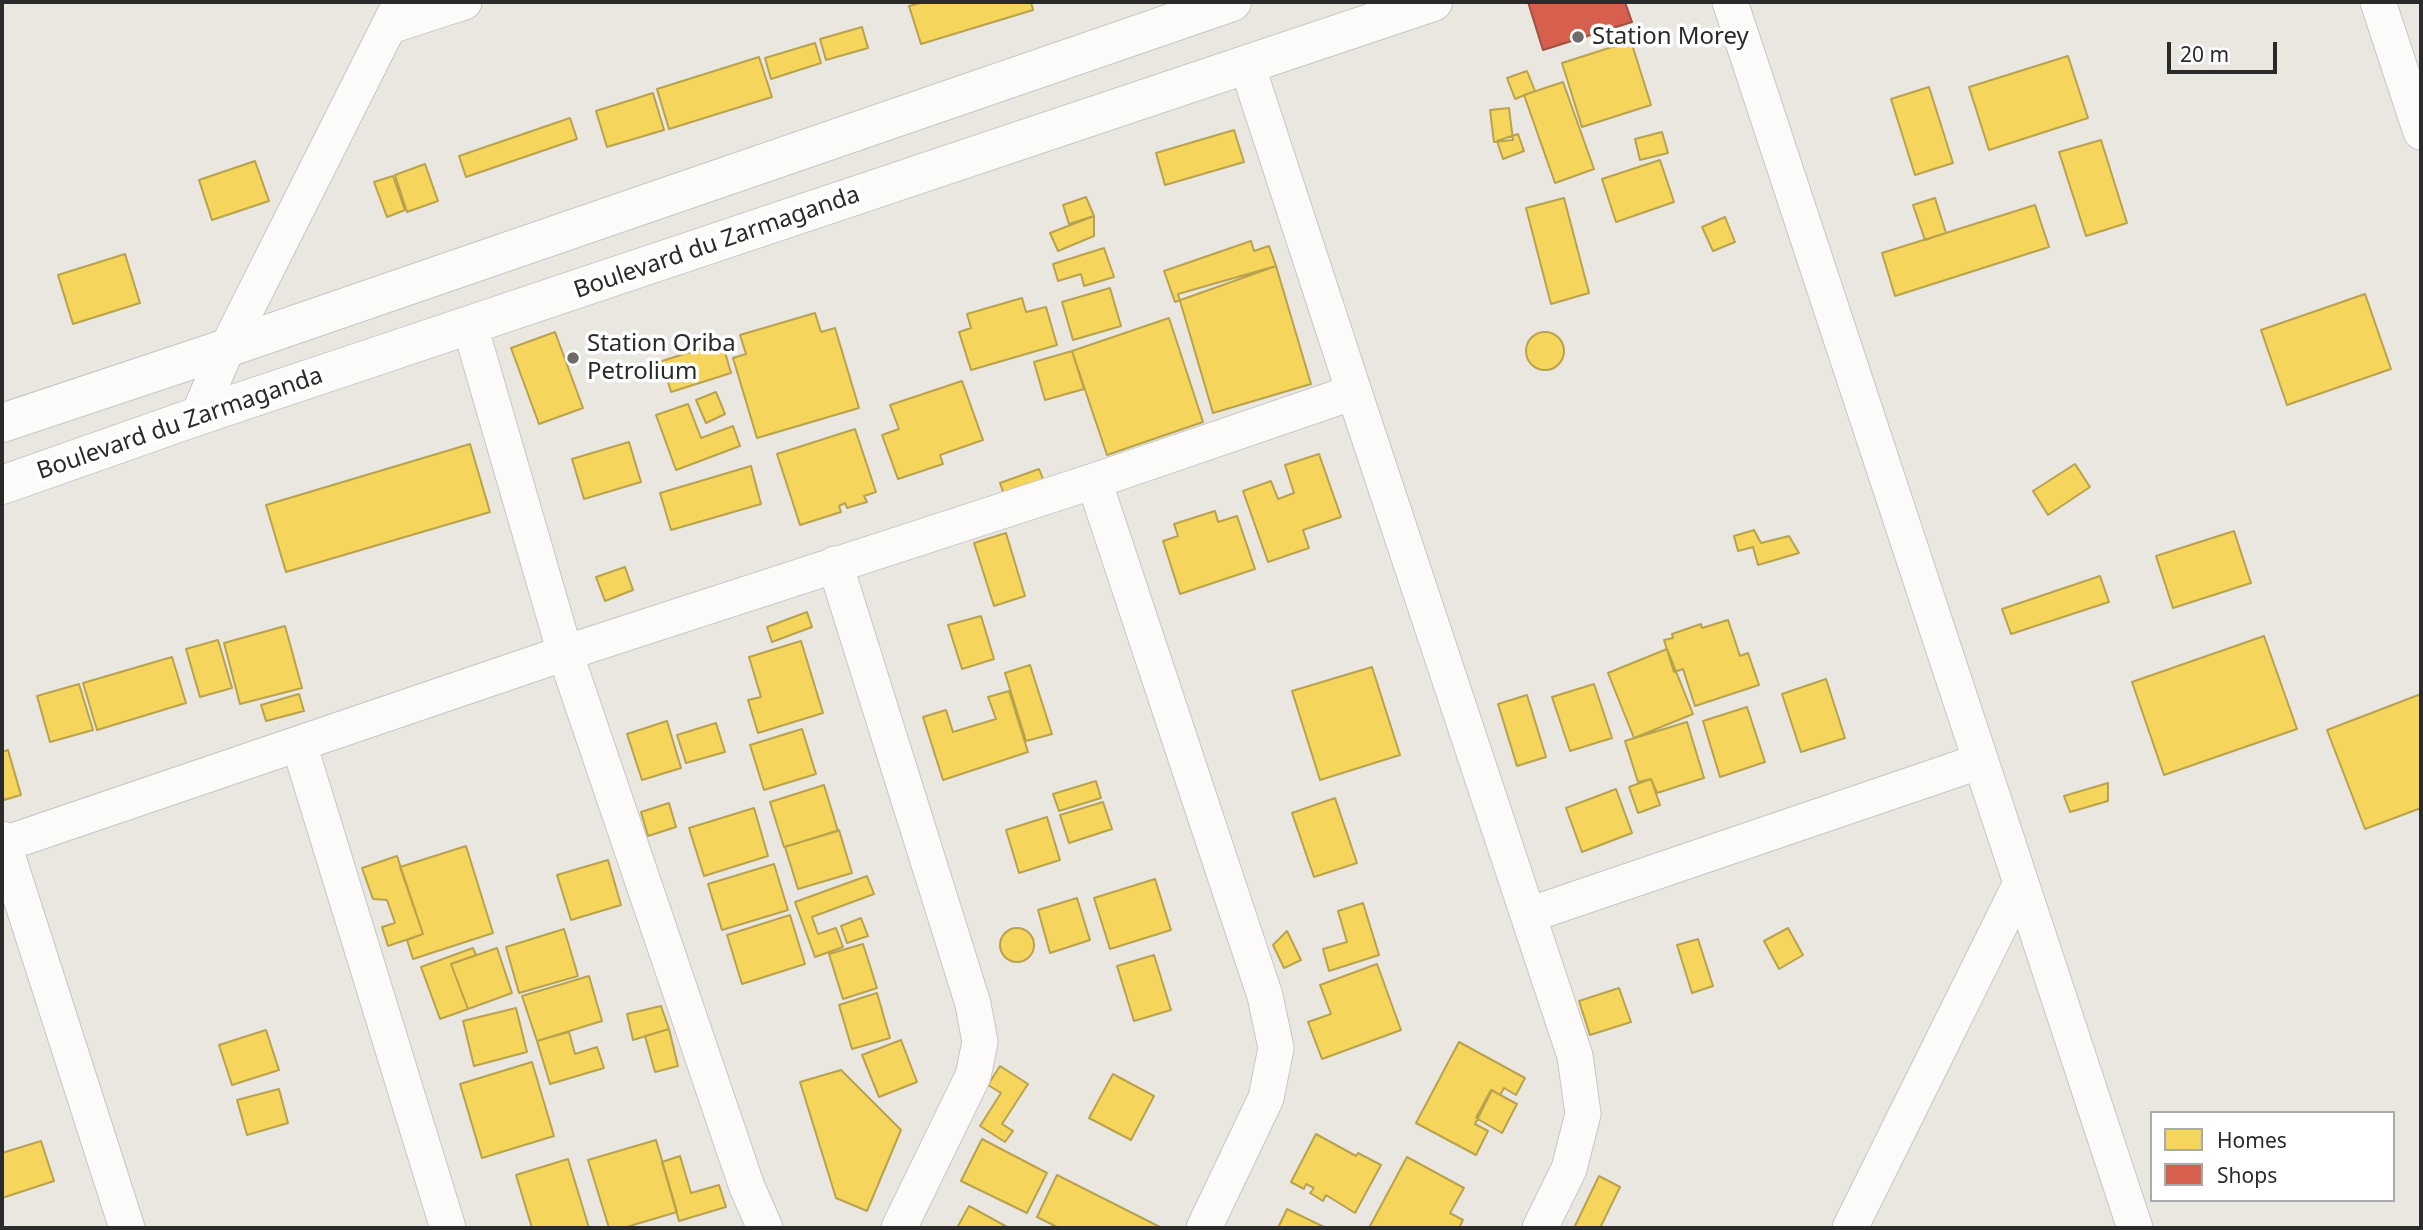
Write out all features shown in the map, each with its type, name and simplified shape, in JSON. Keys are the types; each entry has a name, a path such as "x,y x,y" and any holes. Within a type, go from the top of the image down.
{"main road":[{"path":"2,423 1232,2"},
{"name":"Boulevard du Zarmaganda","path":"2,485 198,416 1433,2"}],"street":[{"path":"198,416 226,348 396,14 464,2"},
{"path":"1730,2 2135,1228"},
{"path":"2378,2 2421,132"},
{"path":"1247,65 1353,392 1575,1056 1583,1114 1569,1169 1540,1228"},
{"path":"470,326 565,653 747,1187 765,1228"},
{"path":"127,1228 3,841 565,653 1094,481 1353,392"},
{"path":"1094,481 1265,996 1276,1048 1266,1098 1204,1228"},
{"path":"835,564 973,1004 980,1042 973,1076 899,1228"},
{"path":"299,744 448,1228"},
{"path":"1529,915 1981,761"},
{"path":"1850,1228 2021,883"}],"building: Homes":[{"path":"924,2 1031,2 1033,10 921,44 909,6"},
{"path":"862,27 868,48 826,60 820,39"},
{"path":"1631,41 1651,105 1582,127 1562,63"},
{"path":"815,43 821,63 771,79 765,58"},
{"path":"2068,56 2088,118 1989,150 1969,87"},
{"path":"759,57 772,97 669,129 657,89"},
{"path":"1527,71 1535,91 1515,99 1507,78"},
{"path":"1563,82 1594,169 1555,183 1524,95"},
{"path":"1929,87 1953,163 1915,175 1891,99"},
{"path":"653,93 664,130 607,147 596,111"},
{"path":"1509,108 1513,140 1494,142 1490,110"},
{"path":"570,118 577,139 466,177 459,156"},
{"path":"1234,130 1244,162 1165,185 1156,153"},
{"path":"1662,132 1668,153 1640,160 1635,139"},
{"path":"1518,134 1524,151 1503,159 1497,141"},
{"path":"2101,140 2127,223 2086,236 2059,152"},
{"path":"1660,160 1674,202 1616,222 1602,179"},
{"path":"255,161 269,201 212,220 199,180"},
{"path":"425,164 438,201 407,212 395,175"},
{"path":"393,176 405,210 387,217 374,182"},
{"path":"1086,197 1094,216 1069,224 1063,205"},
{"path":"1564,198 1589,293 1551,304 1526,208"},
{"path":"1935,198 1946,233 1925,240 1913,205"},
{"path":"2035,205 2049,247 1895,296 1882,253"},
{"path":"1094,216 1094,236 1058,251 1050,233"},
{"path":"1725,217 1735,242 1713,251 1702,227"},
{"path":"1251,241 1254,251 1269,246 1276,266 1175,302 1164,271"},
{"path":"1104,248 1114,277 1084,286 1081,274 1058,281 1053,264"},
{"path":"125,254 140,303 73,324 58,275"},
{"path":"1276,266 1311,384 1213,413 1178,294"},
{"path":"1110,288 1121,326 1073,340 1062,302"},
{"path":"2365,294 2391,369 2287,405 2261,330"},
{"path":"1022,298 1026,312 1046,307 1057,345 971,370 959,332 971,328 967,314"},
{"path":"815,313 821,332 835,328 859,408 757,438 733,358 746,354 740,335"},
{"path":"1169,318 1203,422 1107,455 1072,351"},
{"path":"555,332 583,408 539,424 511,348"},
{"path":"1545,332 1558,338 1564,351 1558,364 1545,370 1532,364 1526,351 1532,338"},
{"path":"722,342 731,373 671,392 662,361"},
{"path":"1072,351 1084,389 1045,400 1034,362"},
{"path":"962,381 983,440 940,455 943,464 898,479 882,435 899,429 890,405"},
{"path":"716,392 725,414 706,423 696,400"},
{"path":"688,404 701,438 733,426 740,446 676,470 656,415"},
{"path":"855,429 876,492 864,496 867,502 847,508 845,503 839,506 841,512 800,525 777,454"},
{"path":"629,442 641,482 584,499 572,459"},
{"path":"470,444 490,512 286,572 266,505"},
{"path":"1319,454 1341,517 1303,530 1309,548 1268,562 1243,491 1271,481 1278,499 1294,493 1285,465"},
{"path":"2075,464 2090,487 2048,515 2033,491"},
{"path":"751,466 761,504 671,530 660,493"},
{"path":"1039,469 1047,489 1007,503 1000,483"},
{"path":"1215,511 1218,522 1237,516 1255,569 1180,594 1163,541 1178,536 1174,524"},
{"path":"1754,530 1761,543 1789,536 1799,553 1758,565 1753,547 1738,551 1734,536"},
{"path":"2234,531 2251,583 2173,608 2156,556"},
{"path":"1006,533 1025,596 994,606 974,543"},
{"path":"625,567 633,590 605,601 596,577"},
{"path":"2100,576 2109,602 2011,634 2002,609"},
{"path":"807,612 812,627 772,642 767,627"},
{"path":"981,616 994,659 962,669 948,625"},
{"path":"1728,620 1740,656 1748,653 1759,685 1695,706 1683,669 1674,672 1664,640 1673,638 1672,634 1701,624 1702,628"},
{"path":"285,626 302,688 240,704 224,643"},
{"path":"2264,636 2297,729 2164,775 2132,682"},
{"path":"218,640 232,688 200,697 186,649"},
{"path":"801,641 823,713 758,733 748,700 761,697 749,657"},
{"path":"1667,649 1693,714 1634,738 1608,673"},
{"path":"172,657 186,703 97,730 83,683"},
{"path":"1030,665 1052,734 1026,741 1005,673"},
{"path":"1372,667 1400,755 1320,780 1292,691"},
{"path":"1826,679 1845,738 1801,752 1782,694"},
{"path":"79,684 93,730 50,742 37,696"},
{"path":"1594,684 1612,738 1570,751 1552,697"},
{"path":"1009,691 1028,752 943,780 923,717 946,710 953,732 996,719 988,697"},
{"path":"299,694 304,711 266,721 261,705"},
{"path":"2421,694 2421,808 2365,829 2327,730"},
{"path":"1527,695 1546,757 1517,766 1498,704"},
{"path":"1747,707 1765,762 1720,777 1703,721"},
{"path":"667,721 681,768 642,780 627,734"},
{"path":"1687,722 1704,778 1657,793 1651,779 1638,782 1625,741"},
{"path":"716,723 725,752 686,763 677,735"},
{"path":"802,729 816,774 764,790 750,745"},
{"path":"8,750 21,795 4,800 2,752"},
{"path":"1651,779 1660,805 1638,813 1629,787"},
{"path":"1096,781 1101,798 1059,811 1053,794"},
{"path":"2108,783 2108,801 2070,812 2064,796"},
{"path":"824,785 838,831 784,847 770,802"},
{"path":"1616,789 1632,833 1582,852 1566,808"},
{"path":"1335,798 1357,863 1314,877 1292,813"},
{"path":"1103,802 1112,829 1069,843 1060,815"},
{"path":"669,803 676,827 648,836 641,812"},
{"path":"754,808 768,856 704,876 689,828"},
{"path":"1047,817 1060,860 1019,873 1006,830"},
{"path":"839,830 852,873 798,889 785,847"},
{"path":"466,846 493,933 413,959 407,940 423,934 400,867"},
{"path":"397,856 423,934 388,946 382,927 395,923 387,900 373,899 362,868"},
{"path":"608,860 621,905 571,920 557,875"},
{"path":"774,864 788,910 722,930 708,884"},
{"path":"867,876 874,894 812,917 818,934 836,928 843,947 815,957 795,902"},
{"path":"1155,879 1171,930 1110,949 1094,898"},
{"path":"1077,898 1090,940 1050,953 1038,910"},
{"path":"1363,903 1379,955 1329,971 1323,949 1347,942 1338,911"},
{"path":"790,915 805,964 742,984 727,935"},
{"path":"861,918 868,936 847,943 841,926"},
{"path":"1017,928 1029,933 1034,945 1029,957 1017,962 1005,957 1000,945 1005,933"},
{"path":"1788,928 1803,955 1779,969 1764,941"},
{"path":"564,929 578,976 519,993 506,947"},
{"path":"1287,931 1301,960 1284,968 1273,945"},
{"path":"1698,939 1713,986 1692,993 1677,945"},
{"path":"863,944 877,988 843,999 829,954"},
{"path":"473,948 476,955 451,964 468,1009 440,1019 421,967"},
{"path":"497,948 512,993 468,1009 451,964"},
{"path":"1154,955 1171,1010 1134,1021 1117,966"},
{"path":"1377,964 1401,1030 1322,1059 1308,1022 1331,1014 1320,985"},
{"path":"589,976 602,1021 537,1041 522,996"},
{"path":"1619,988 1631,1022 1590,1035 1579,1001"},
{"path":"877,993 890,1038 852,1049 839,1005"},
{"path":"661,1006 669,1029 633,1040 627,1014"},
{"path":"516,1008 527,1052 474,1066 463,1021"},
{"path":"669,1029 678,1066 655,1072 645,1036"},
{"path":"266,1030 279,1070 232,1085 219,1045"},
{"path":"569,1032 575,1054 597,1047 604,1068 550,1084 537,1041"},
{"path":"901,1040 917,1082 879,1097 862,1055"},
{"path":"1459,1042 1525,1078 1516,1095 1504,1088 1500,1095 1492,1090 1475,1124 1488,1131 1476,1155 1416,1123"},
{"path":"532,1062 554,1136 482,1158 460,1084"},
{"path":"1000,1066 1028,1084 1002,1124 1013,1131 1005,1142 980,1126 1001,1093 988,1085"},
{"path":"841,1070 901,1130 867,1211 836,1198 800,1082"},
{"path":"1113,1074 1154,1096 1131,1140 1089,1118"},
{"path":"279,1089 288,1123 247,1135 237,1100"},
{"path":"1491,1090 1517,1104 1502,1133 1476,1118"},
{"path":"1316,1134 1356,1156 1358,1153 1381,1165 1355,1213 1326,1195 1323,1201 1310,1193 1314,1188 1306,1184 1304,1189 1291,1182"},
{"path":"982,1139 1047,1173 1027,1213 961,1181"},
{"path":"656,1140 677,1212 623,1228 609,1228 588,1160"},
{"path":"41,1141 54,1181 2,1198 2,1153"},
{"path":"680,1156 691,1193 719,1185 726,1207 679,1221 662,1162"},
{"path":"1407,1157 1464,1188 1450,1213 1463,1220 1459,1228 1369,1228"},
{"path":"568,1159 589,1228 532,1228 516,1175"},
{"path":"1057,1175 1162,1228 1059,1228 1037,1217"},
{"path":"1599,1176 1620,1187 1600,1228 1574,1228"},
{"path":"969,1206 1009,1228 957,1228"},
{"path":"1287,1209 1326,1228 1278,1228"}],"building: Shops":[{"path":"1528,2 1625,2 1632,22 1543,50"}],"place":[{"name":"Station Morey","path":"1578,37"},
{"name":"Station Oriba Petrolium","path":"573,358"}]}
